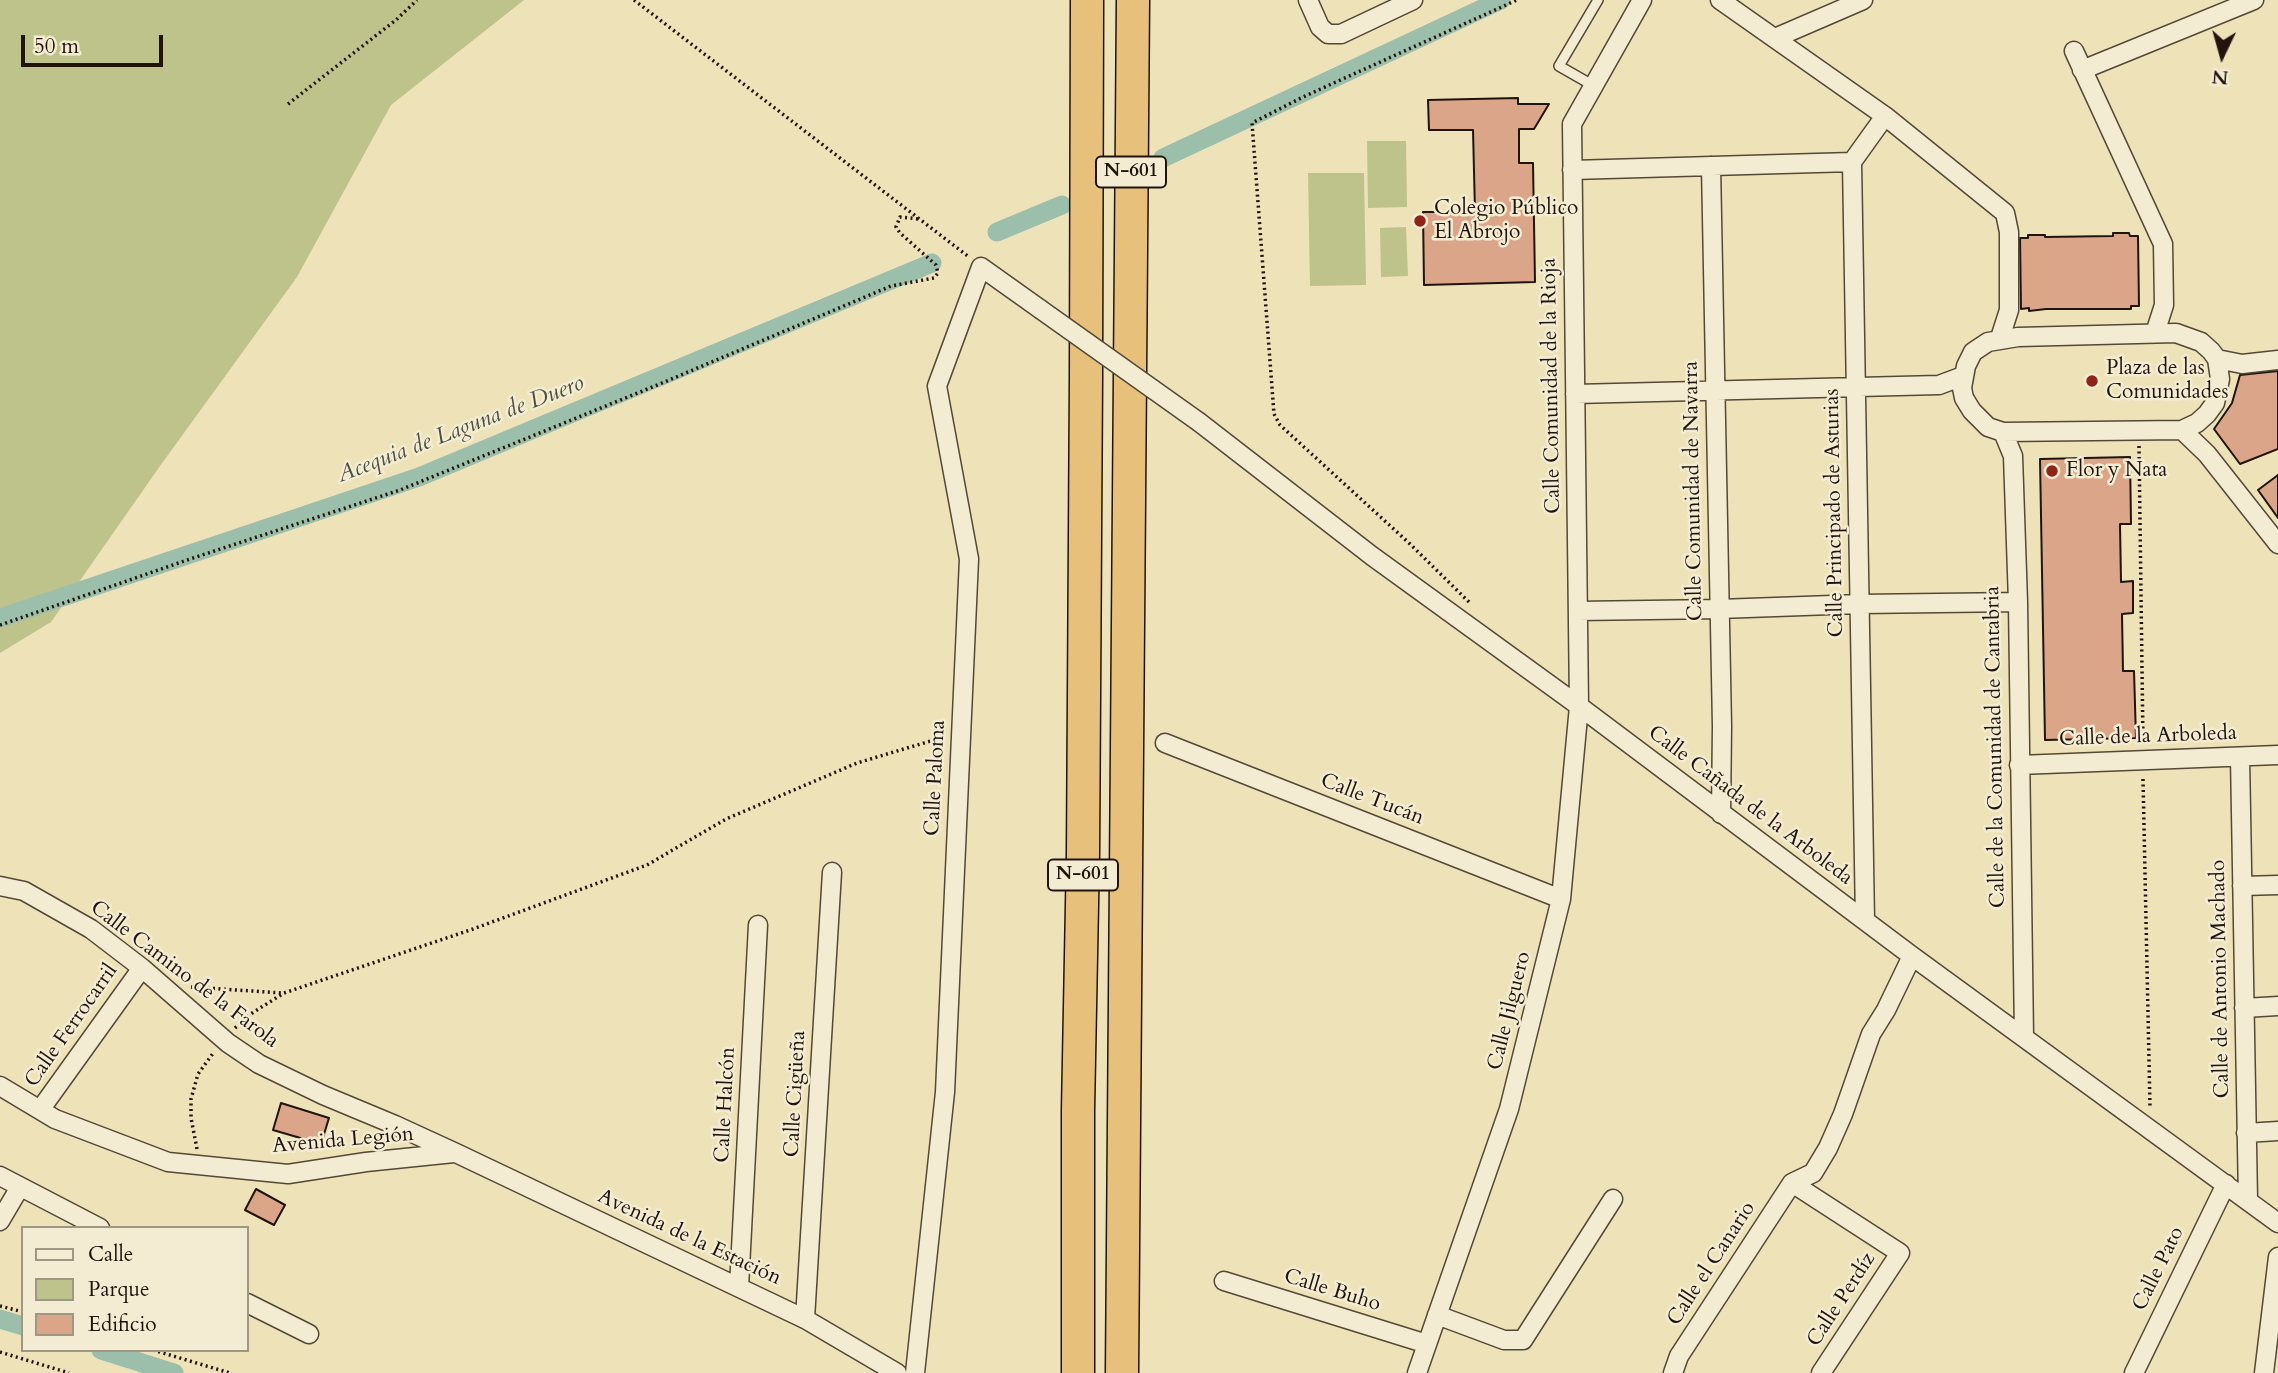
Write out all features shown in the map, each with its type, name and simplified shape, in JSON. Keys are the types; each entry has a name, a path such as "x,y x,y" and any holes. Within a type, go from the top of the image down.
{"highway":[{"name":"N-601","path":"1078,1373 1087,0"},
{"name":"N-601","path":"1122,1373 1133,0"}],"street":[{"path":"1308,0 1320,27 1328,34 1341,34 1413,0"},
{"name":"Calle Comunidad de la Rioja","path":"1579,706 1572,124 1642,0"},
{"path":"1720,0 1885,116 2005,213 2009,232 2009,337"},
{"path":"1775,38 1863,0"},
{"path":"2082,70 2254,0"},
{"path":"2074,51 2163,244 2164,305 2155,333"},
{"path":"1572,170 1852,162 1885,116"},
{"name":"Calle Principado de Asturias","path":"1852,162 1865,920"},
{"name":"Calle Comunidad de Navarra","path":"1711,166 1722,726 1721,814"},
{"name":"Calle Cañada de la Arboleda","path":"981,267 1199,422 1372,556 1579,706 1912,957 2278,1223"},
{"name":"Calle Paloma","path":"915,1373 945,1091 969,559 937,386 981,267"},
{"path":"2164,305 2176,333"},
{"path":"2176,333 2201,342 2217,359 2220,379 2215,402 2207,414 2190,426 2138,430 2003,432 1988,427 1972,411 1964,398 1963,376 1973,352 1988,342 2009,337 2176,333"},
{"path":"2217,359 2242,364 2278,360"},
{"path":"2220,379 2242,364"},
{"path":"1575,394 1939,385 1963,376"},
{"path":"1939,385 1964,398"},
{"path":"2190,426 2207,454 2278,544"},
{"name":"Calle de la Comunidad de Cantabria","path":"2003,432 2013,456 2018,603 2024,1037"},
{"name":"Calle de la Comunidad de Cantabria","path":"2013,456 2022,432"},
{"path":"1578,611 2018,603"},
{"name":"Calle Jilguero","path":"1417,1373 1509,1109 1561,899 1579,706"},
{"name":"Calle Tucán","path":"1165,743 1561,899"},
{"name":"Calle de la Arboleda","path":"2019,765 2278,755"},
{"name":"Calle de Antonio Machado","path":"2240,757 2248,1200"},
{"name":"Calle Cigüeña","path":"805,1319 831,872"},
{"path":"2242,886 2278,885"},
{"name":"Calle Camino de la Farola","path":"0,887 24,891 91,929 142,968 223,1038 259,1064 456,1153"},
{"name":"Calle Halcón","path":"739,1287 758,925"},
{"path":"1792,1183 1813,1173 1828,1148 1871,1034 1912,957"},
{"name":"Calle Ferrocarril","path":"40,1110 142,968"},
{"path":"2244,1007 2278,1006"},
{"name":"Avenida Legión","path":"0,1086 55,1119 168,1163 288,1174 366,1162 456,1153"},
{"path":"2246,1133 2278,1131"},
{"name":"Avenida de la Estación","path":"456,1153 805,1319 897,1373"},
{"path":"0,1176 96,1226"},
{"name":"Calle el Canario","path":"1673,1373 1679,1356 1792,1183"},
{"name":"Calle Perdíz","path":"1792,1183 1900,1253 1821,1373"},
{"name":"Calle Pato","path":"2134,1373 2226,1184"},
{"path":"0,1221 20,1187"},
{"path":"1437,1315 1504,1340 1523,1340 1613,1199"},
{"path":"2263,1373 2278,1257"},
{"name":"Calle Buho","path":"1224,1281 1427,1344"},
{"path":"248,1304 309,1335"}],"lane":[{"path":"1594,86 1559,66 1598,0"}],"path":[{"path":"288,104 396,20 417,0"},
{"path":"634,0 981,267"},
{"path":"642,0 646,9"},
{"path":"1474,630 1482,619 1478,611 1409,543 1280,425 1274,414 1252,123 1303,97 1517,0"},
{"path":"0,625 190,558 400,489 662,383 891,286 934,278 938,273 936,265 896,227 900,217 919,219"},
{"path":"2138,430 2151,1130"},
{"path":"200,1165 191,1118 191,1100 198,1074 223,1038 249,1015 284,993 472,929 647,865 726,819 857,763 949,736 961,728"},
{"path":"168,991 189,987 284,993"},
{"path":"0,1306 21,1311"},
{"path":"0,1352 69,1373"},
{"path":"160,1352 230,1373"}],"green space":[{"path":"0,0 524,0 391,105 297,277 51,622 0,653"},
{"path":"1367,141 1406,141 1407,207 1368,208"},
{"path":"1308,173 1364,173 1366,285 1310,286"},
{"path":"1406,227 1408,276 1381,277 1380,228"}],"building":[{"path":"1518,98 1518,104 1549,104 1534,129 1519,129 1519,163 1533,163 1535,282 1424,285 1423,212 1475,212 1473,130 1429,130 1428,100"},
{"path":"2113,233 2138,236 2139,306 2131,306 2131,309 2021,309 2020,238 2028,238 2028,235 2113,236"},
{"path":"2278,371 2278,449 2240,464 2214,429 2232,403 2240,375"},
{"path":"2130,457 2131,524 2120,524 2121,582 2133,581 2133,613 2122,614 2123,671 2134,671 2136,738 2045,740 2040,459"},
{"path":"2278,475 2278,518 2258,490"},
{"path":"281,1103 329,1118 321,1144 273,1130"},
{"path":"256,1189 285,1205 274,1225 245,1210"}],"waterway":[{"name":"Acequia de Laguna de Duero","path":"1163,158 1501,0"},
{"name":"Acequia de Laguna de Duero","path":"997,232 1062,205"},
{"name":"Acequia de Laguna de Duero","path":"0,618 419,477 932,263"},
{"path":"0,1319 21,1325"},
{"path":"107,1352 174,1373"}],"place":[{"name":"Colegio Público El Abrojo","path":"1420,221"},
{"name":"Plaza de las Comunidades","path":"2092,381"},
{"name":"Flor y Nata","path":"2052,471"}]}
